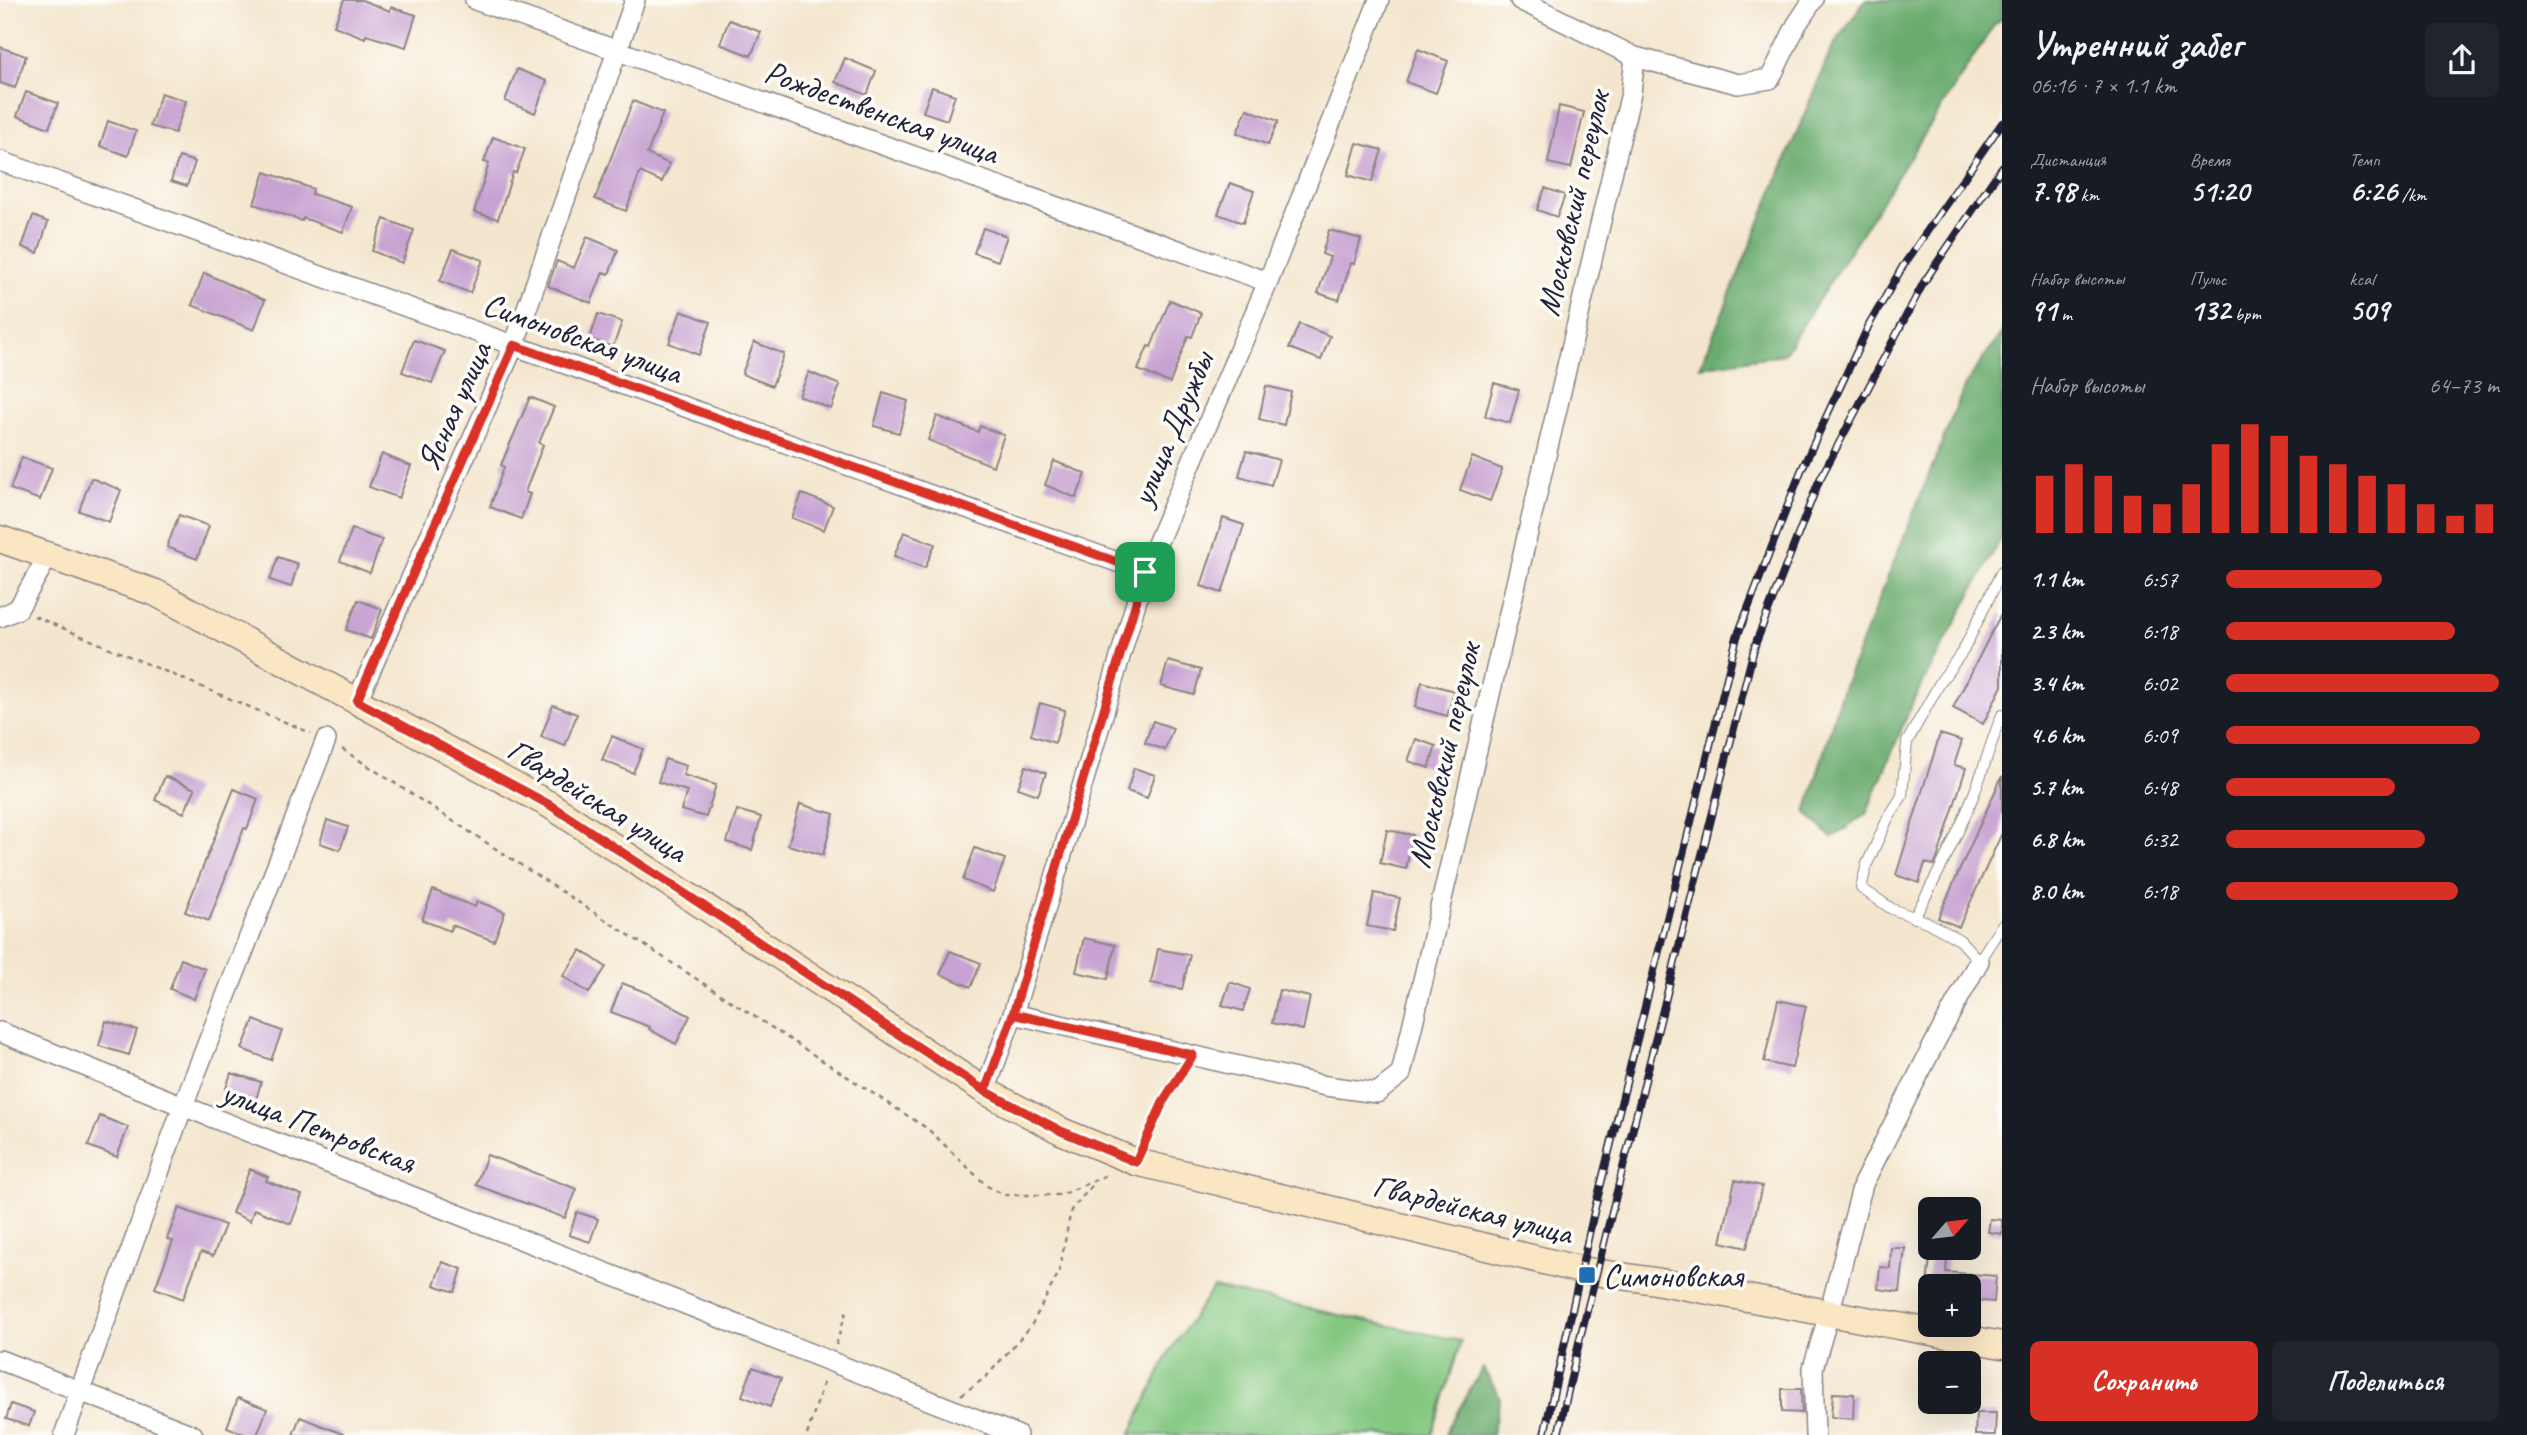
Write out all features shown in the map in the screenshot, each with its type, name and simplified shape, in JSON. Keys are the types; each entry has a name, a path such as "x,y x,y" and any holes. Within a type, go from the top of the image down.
{"street":[{"name":"Рождественская улица","path":"475,0 1268,282"},
{"name":"Ясная улица","path":"357,701 514,345 635,0"},
{"name":"улица Дружбы","path":"985,1091 1013,1014 1145,572 1268,282 1378,0"},
{"path":"1520,0 1635,57 1738,84 1770,79 1797,24 1813,0"},
{"name":"Московский переулок","path":"1013,1014 1326,1086 1377,1093 1401,1074 1631,93 1635,57"},
{"name":"Симоновская улица","path":"0,161 1145,572"},
{"name":"Гвардейская улица","path":"0,539 156,593 550,805 985,1091 1061,1131 1136,1162 1581,1270 1655,1281 2002,1345"},
{"path":"9,613 48,556"},
{"path":"64,1435 183,1107 326,740"},
{"path":"1815,1435 1813,1368 1863,1185 1979,961"},
{"name":"улица Петровская","path":"0,1032 183,1107 1017,1435"},
{"path":"0,1360 192,1435"}],"lane":[{"path":"2002,572 1963,651 1941,681 1907,742 1902,796 1888,818 1867,864 1861,888 1892,909 1960,940 1979,961 2002,927"},
{"path":"1914,918 1974,795 2002,715"}],"path":[{"path":"9,613 348,751 928,1129 987,1186 1005,1195 1061,1195 1107,1175"},
{"path":"1136,1162 1164,1100 1193,1055"},
{"path":"945,1407 986,1377 1031,1326 1059,1272 1071,1210 1097,1180"},
{"path":"807,1435 847,1309"}],"green space":[{"path":"1865,0 2002,0 2002,18 1994,25 1784,354 1700,367 1831,50"},
{"path":"2002,332 2002,537 1914,699 1866,814 1832,838 1806,813 1840,696 1965,385"},
{"path":"1213,1288 1461,1341 1432,1435 1130,1435 1170,1351"},
{"path":"1483,1368 1500,1398 1492,1435 1446,1435 1449,1426"}],"building":[{"path":"344,0 362,0 390,11 391,7 416,15 406,47 366,35 365,38 334,26"},
{"path":"729,20 761,32 751,56 720,44"},
{"path":"0,47 26,56 15,88 0,83"},
{"path":"1418,49 1448,61 1436,93 1406,82"},
{"path":"845,58 876,71 867,95 835,82"},
{"path":"517,69 547,81 535,113 505,101"},
{"path":"932,87 955,95 947,120 923,112"},
{"path":"26,92 58,103 49,128 17,116"},
{"path":"161,93 186,101 175,133 150,126"},
{"path":"633,101 663,113 647,154 670,164 662,182 640,172 626,211 595,199"},
{"path":"1559,106 1584,112 1571,168 1548,163"},
{"path":"1247,109 1278,121 1268,145 1237,133"},
{"path":"108,121 136,131 128,156 100,146"},
{"path":"493,137 525,149 516,173 513,172 498,219 474,212 489,163 484,162"},
{"path":"1357,143 1382,150 1372,182 1348,175"},
{"path":"179,157 195,162 187,186 171,181"},
{"path":"265,172 313,189 312,194 352,207 343,232 254,204"},
{"path":"1230,183 1254,191 1243,223 1218,214"},
{"path":"1545,188 1565,195 1557,217 1537,210"},
{"path":"33,216 48,222 38,253 22,247"},
{"path":"384,219 414,230 402,263 372,251"},
{"path":"983,228 1007,236 998,261 974,253"},
{"path":"1329,230 1361,239 1339,300 1318,293 1330,257 1322,254"},
{"path":"587,237 618,250 609,274 603,272 591,303 548,286 557,261 574,268"},
{"path":"453,249 483,260 470,293 440,281"},
{"path":"204,273 265,300 254,330 192,305"},
{"path":"1170,300 1201,313 1192,337 1188,336 1170,383 1138,370 1148,346 1151,347"},
{"path":"681,311 711,322 699,355 669,343"},
{"path":"598,314 622,322 613,347 590,339"},
{"path":"1299,324 1330,336 1321,360 1289,348"},
{"path":"414,340 445,351 432,383 402,372"},
{"path":"754,342 784,354 772,386 742,374"},
{"path":"809,372 840,385 831,409 799,396"},
{"path":"1494,383 1519,390 1510,423 1485,416"},
{"path":"1266,386 1291,392 1284,425 1259,419"},
{"path":"883,393 908,401 899,433 874,426"},
{"path":"530,397 554,407 539,443 543,445 525,492 530,494 521,519 490,507 504,467 501,465"},
{"path":"937,416 978,432 980,426 1004,435 993,466 928,440"},
{"path":"1246,451 1279,460 1271,485 1239,476"},
{"path":"382,454 411,466 399,498 369,487"},
{"path":"22,457 52,468 40,500 10,489"},
{"path":"1472,457 1502,469 1490,501 1460,490"},
{"path":"1054,461 1086,474 1076,498 1045,485"},
{"path":"91,478 121,490 109,522 79,511"},
{"path":"802,494 833,506 824,530 792,518"},
{"path":"179,515 209,526 197,559 167,547"},
{"path":"1223,518 1244,525 1222,593 1201,586"},
{"path":"352,529 382,540 370,573 340,561"},
{"path":"904,532 935,544 925,568 894,556"},
{"path":"278,557 298,564 291,587 270,580"},
{"path":"358,600 382,609 371,639 346,630"},
{"path":"2002,612 2002,686 1983,724 1953,708"},
{"path":"1168,661 1201,670 1194,695 1161,686"},
{"path":"1422,682 1454,691 1447,716 1415,707"},
{"path":"1040,703 1065,710 1055,743 1031,735"},
{"path":"553,705 577,714 565,746 541,737"},
{"path":"1153,721 1173,728 1165,750 1145,743"},
{"path":"1940,734 1962,741 1954,765 1966,768 1937,859 1934,865 1925,863 1919,883 1896,875"},
{"path":"612,736 643,749 633,773 602,760"},
{"path":"1416,739 1436,746 1429,768 1408,761"},
{"path":"665,759 686,766 683,775 716,785 706,817 681,810 687,791 658,782"},
{"path":"1026,766 1046,773 1038,795 1018,788"},
{"path":"1134,768 1155,775 1147,798 1127,791"},
{"path":"165,776 195,789 184,813 155,800"},
{"path":"2002,776 2002,833 1959,927 1938,918"},
{"path":"234,789 258,799 247,829 244,828 209,921 185,912"},
{"path":"800,804 834,814 823,855 788,845"},
{"path":"737,810 761,817 752,850 727,842"},
{"path":"327,820 348,827 340,850 320,843"},
{"path":"1387,830 1413,835 1406,869 1380,863"},
{"path":"975,848 1005,859 993,892 963,880"},
{"path":"433,890 475,907 477,901 505,912 494,941 452,925 450,931 422,920"},
{"path":"1374,893 1400,898 1393,931 1367,926"},
{"path":"1084,938 1115,945 1108,979 1076,972"},
{"path":"1158,949 1190,955 1182,989 1151,983"},
{"path":"581,950 606,967 589,993 563,976"},
{"path":"950,951 981,963 971,987 940,974"},
{"path":"181,959 205,969 194,999 170,989"},
{"path":"1230,982 1250,989 1243,1011 1222,1005"},
{"path":"622,983 650,994 690,1016 676,1044 649,1029 650,1027 611,1012"},
{"path":"1279,990 1310,997 1303,1030 1272,1023"},
{"path":"1778,1000 1806,1006 1792,1068 1764,1062"},
{"path":"254,1020 282,1031 271,1060 242,1049"},
{"path":"106,1021 137,1030 129,1055 99,1046"},
{"path":"231,1073 261,1082 254,1107 223,1098"},
{"path":"100,1116 128,1127 117,1157 88,1146"},
{"path":"487,1155 577,1189 565,1218 476,1185"},
{"path":"250,1169 268,1177 266,1181 302,1195 291,1224 254,1209 250,1221 232,1213"},
{"path":"1735,1180 1762,1186 1747,1248 1721,1242"},
{"path":"179,1208 225,1225 213,1256 201,1252 183,1299 155,1288 173,1241 167,1239"},
{"path":"577,1212 598,1219 590,1242 569,1235"},
{"path":"1990,1219 2002,1220 2002,1234 1988,1232"},
{"path":"1891,1248 1905,1248 1900,1292 1878,1289 1880,1267 1890,1268"},
{"path":"1930,1260 1947,1260 1946,1272 1971,1274 1928,1274"},
{"path":"442,1262 462,1269 455,1292 434,1285"},
{"path":"1981,1275 1996,1276 1994,1302 1981,1301"},
{"path":"753,1367 781,1378 770,1407 742,1396"},
{"path":"1782,1389 1801,1389 1802,1413 1782,1412"},
{"path":"1833,1393 1854,1394 1853,1419 1831,1417"},
{"path":"238,1398 267,1409 257,1435 247,1435 227,1427"},
{"path":"11,1404 34,1412 29,1426 6,1419"},
{"path":"1996,1413 1995,1435 1975,1435 1976,1414"},
{"path":"300,1417 343,1434 343,1435 293,1435"}],"railway":[{"path":"1544,1435 1594,1212 1737,637 1801,471 1869,325 1903,266 2002,123"},
{"path":"1558,1435 1580,1338 1755,645 1819,481 1924,282 2002,167"}],"place":[{"name":"Симоновская","path":"1587,1275"}],"route":[{"path":"1145,572 514,345 357,701 550,805 985,1091 1013,1014 1193,1055 1164,1100 1136,1162 1061,1131 985,1091 1013,1014 1145,572"}]}
